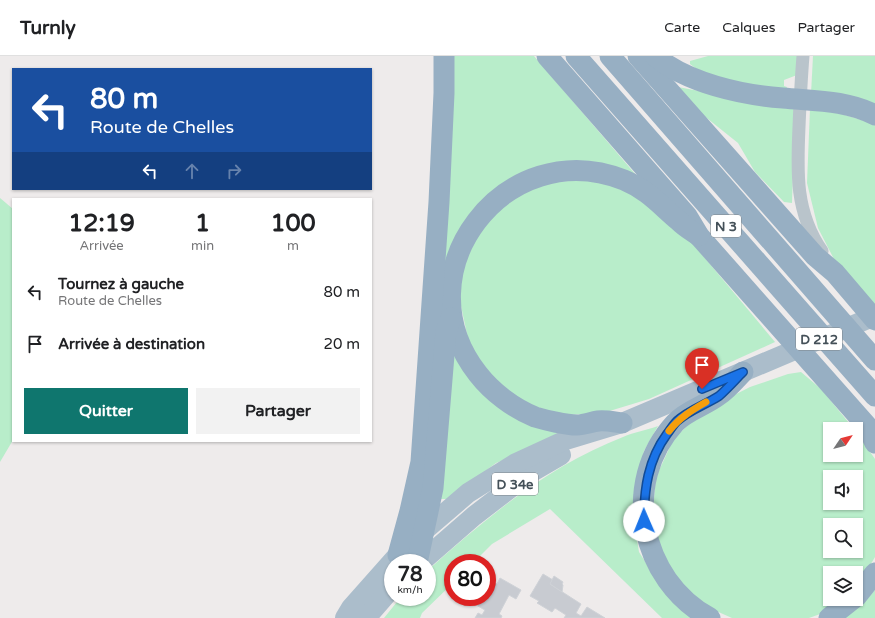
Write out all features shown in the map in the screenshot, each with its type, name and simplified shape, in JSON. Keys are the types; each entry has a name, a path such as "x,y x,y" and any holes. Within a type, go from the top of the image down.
{"highway":[{"path":"398,554 421,462 439,202 444,93 444,56"},
{"path":"547,56 687,216 699,236 872,433"},
{"name":"N 3","path":"576,56 875,396"},
{"name":"N 3","path":"610,56 875,360"},
{"path":"638,56 815,256 836,273 875,320"},
{"path":"655,56 663,63 682,74 723,89 781,98 827,100 875,115"},
{"path":"622,423 599,420 577,425 535,417 504,399 491,389 471,365 462,351 451,318 450,294 453,271 460,248 472,226 485,210 500,197 533,178 571,170 590,171 611,175 625,180 656,198 679,221 699,236"},
{"path":"420,554 432,488 446,331 451,318"},
{"path":"710,618 696,610 680,596 666,579 655,560 648,541 644,521 646,481 651,462 660,444 676,422 695,408 718,396 743,372"},
{"path":"863,588 875,573"},
{"path":"829,618 844,606"}],"main road":[{"name":"D 212","path":"743,372 875,316"},
{"name":"D 34e","path":"429,554 474,516 530,473 622,423 743,372"},
{"name":"D 34e","path":"399,554 424,530 468,493 516,462 566,440 622,423"},
{"name":"D 34e","path":"345,618 384,571"},
{"path":"366,618 384,597"}],"street":[{"path":"803,56 797,177 800,200 806,222 813,238 836,273"}],"green space":[{"path":"449,56 534,56 636,175 607,165 578,163 550,165 449,250 443,274"},
{"path":"708,56 799,56 797,75 784,80 784,86 787,87 785,92 707,77 690,64 690,61"},
{"path":"813,56 875,56 875,108 811,94"},
{"path":"678,87 795,109 792,203 784,202 755,172 738,143 703,115"},
{"path":"810,109 828,110 875,124 875,304 872,305 836,263 818,228 807,183"},
{"path":"585,180 618,184 663,212 689,239 775,342 649,399 603,413 567,415 536,408 503,389 470,348 458,292 462,264 489,217 521,193 553,182"},
{"path":"0,198 12,208 12,442 0,462"},
{"path":"453,349 563,435 496,463 448,499 440,499"},
{"path":"801,372 821,389 848,422 823,422 823,462 863,462 863,442 875,459 875,557 863,577 863,566 823,566 823,606 832,606 823,613 809,618 732,618 705,606 681,588 663,557 652,520 656,477 674,438 705,410 750,387 788,374"},
{"path":"658,426 644,451 632,510 639,552 663,590 695,618 662,618 550,509 492,544 482,554 447,554 495,513 544,478 595,449 627,435"},
{"path":"444,556 444,592 436,599 436,563"},
{"path":"875,590 875,618 841,618 857,606 863,606 863,602"},
{"path":"394,606 429,606 422,613 420,618 384,618"}],"building":[{"path":"543,574 553,580 550,584 581,604 576,613 581,616 587,607 605,618 564,618 566,615 555,608 552,612 537,603 539,601 530,596"},
{"path":"554,576 563,582 562,592 550,584"},
{"path":"500,578 521,590 516,599 509,595 499,614 502,616 501,618 475,618 478,613 482,615 485,610 478,606 496,606 497,584"}],"slow traffic":[{"path":"669,431 676,422 706,402"}],"route":[{"path":"644,521 646,481 651,462 660,444 676,422 695,408 718,396 743,372 702,389"}]}
